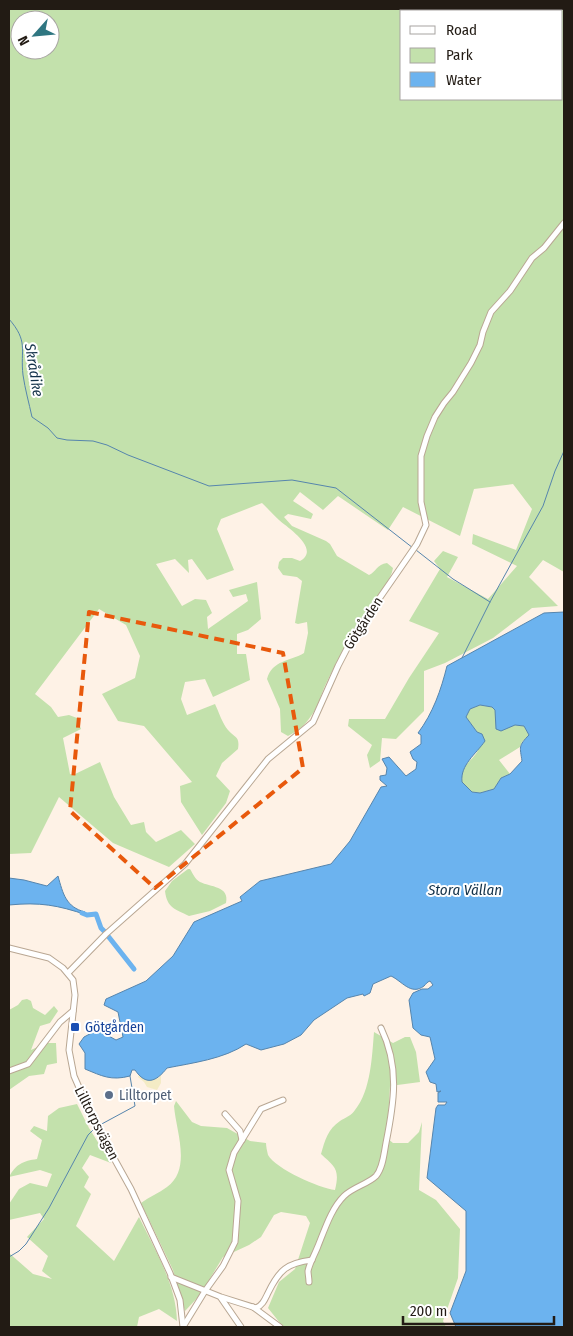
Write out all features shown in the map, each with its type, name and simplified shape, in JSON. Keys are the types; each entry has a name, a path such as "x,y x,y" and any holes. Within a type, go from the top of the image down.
{"street":[{"name":"Götgården","path":"68,973 106,934 185,864 268,759 313,722 354,635 417,544 426,525 421,502 421,456 435,417 444,402 454,392 471,363 480,345 484,326 491,312 510,291 532,258 544,248 564,223"},
{"path":"9,948 49,958 68,973"},
{"name":"Lilltorpsvägen","path":"68,973 73,980 75,990 69,1050 74,1076 94,1124 131,1188 171,1277 180,1300 183,1327"},
{"path":"9,1071 28,1064 60,1022 74,1012"},
{"path":"309,1282 308,1272 312,1260 328,1221 341,1199 356,1186 375,1177 380,1168 393,1110 394,1086 393,1061 388,1042 381,1028"},
{"path":"183,1327 223,1266 235,1242 238,1202 231,1180 230,1167 234,1153 262,1109 283,1100"},
{"path":"225,1114 240,1130 242,1140"},
{"path":"252,1307 259,1307 263,1303 276,1278 284,1269 293,1264 312,1260"},
{"path":"171,1277 252,1307 280,1327"},
{"path":"221,1297 242,1327"}],"highlighted area":[{"path":"89,612 283,653 303,768 155,888 70,811"}],"green space":[{"path":"9,9 564,9 564,572 543,560 529,577 558,606 532,608 493,638 445,663 424,671 424,711 396,739 382,738 380,761 370,768 367,755 372,745 348,726 349,719 385,719 439,633 409,621 440,569 434,561 443,551 458,557 447,577 488,599 517,566 472,544 473,534 516,550 532,509 513,484 474,489 460,536 403,507 388,530 338,496 323,510 300,492 293,501 313,514 311,519 288,514 284,517 292,526 326,541 337,556 369,575 379,566 387,563 393,568 388,581 347,643 313,713 301,728 288,736 281,732 280,709 267,679 269,673 277,665 304,653 308,633 307,622 295,623 302,581 297,577 283,575 278,568 279,562 283,558 292,558 300,561 307,551 301,539 262,503 221,519 217,529 234,570 207,580 192,559 188,560 189,573 175,559 156,564 182,606 195,599 206,600 212,613 207,617 208,629 248,601 246,594 233,597 229,590 257,582 261,619 248,630 237,634 237,654 246,654 250,680 213,697 205,679 185,682 181,699 187,715 215,704 222,721 238,739 238,749 222,763 216,776 230,791 226,803 202,835 181,802 180,786 192,782 144,726 118,721 102,694 135,678 140,656 126,625 99,609 35,694 51,707 58,717 69,715 77,718 81,729 63,738 70,774 73,775 100,762 114,797 131,825 144,822 146,832 156,842 181,830 195,844 169,867 113,843 59,797 31,853 9,854"},
{"path":"480,705 492,707 496,710 496,728 515,725 524,726 529,735 520,747 499,760 510,774 501,778 494,789 480,793 472,792 462,782 462,775 463,770 478,750 482,734 477,732 466,717 470,709"},
{"path":"188,869 200,882 222,890 225,893 226,903 210,911 189,916 172,907 165,891 172,881"},
{"path":"27,999 31,1001 33,1008 45,1015 54,1006 58,1011 50,1023 40,1026 31,1050 46,1043 56,1043 57,1063 47,1065 44,1074 29,1076 9,1090 9,1010 18,1005 22,1000"},
{"path":"374,1032 393,1043 405,1037 410,1037 416,1052 420,1082 390,1086 387,1138 393,1143 408,1143 419,1132 422,1122 419,1190 436,1200 460,1229 458,1278 443,1321 446,1327 281,1327 268,1308 279,1282 295,1269 310,1223 306,1216 281,1212 274,1215 261,1237 223,1257 200,1295 185,1311 173,1270 141,1203 167,1187 175,1179 179,1170 181,1149 174,1106 176,1101 192,1122 201,1126 227,1128 250,1141 266,1143 268,1155 288,1172 309,1182 335,1190 337,1177 335,1169 321,1154 330,1131 336,1124 354,1112 364,1093 370,1072"},
{"path":"77,1104 89,1128 111,1163 90,1155 82,1168 89,1177 84,1187 91,1194 76,1226 114,1261 139,1217 169,1281 176,1307 177,1321 159,1309 139,1317 137,1327 9,1327 9,1253 33,1274 52,1279 42,1271 48,1256 27,1237 44,1219 40,1213 9,1220 9,1204 19,1189 30,1183 47,1187 52,1174 40,1170 9,1177 20,1164 37,1159 42,1140 30,1131 34,1126 47,1131 48,1116 59,1108"}],"sand":[{"path":"139,1075 147,1080 159,1078 161,1075 161,1083 157,1090 147,1087 138,1077"}],"water":[{"name":"Stora Vällan","path":"564,612 564,1327 456,1327 450,1313 466,1271 466,1211 427,1178 436,1108 438,1105 445,1105 447,1102 438,1102 438,1093 441,1091 437,1092 436,1084 430,1082 426,1072 435,1059 430,1037 421,1035 413,1028 409,1000 413,993 422,989 428,989 433,985 430,981 419,989 411,989 391,976 373,984 370,993 364,996 363,994 347,998 314,1020 301,1035 284,1044 261,1050 246,1044 218,1057 167,1068 155,1079 151,1080 143,1078 135,1070 132,1070 130,1076 112,1078 85,1069 85,1053 79,1044 84,1037 103,1027 107,1035 116,1040 123,1037 118,1012 104,1005 106,999 146,981 173,956 194,922 242,901 240,897 260,881 331,864 350,841 381,787 387,786 380,780 380,776 386,775 387,768 382,759 389,757 406,776 416,769 417,762 413,759 410,752 421,744 421,735 418,733 436,701 447,666 544,613","holes":["480,705 492,707 495,710 496,729 501,731 515,725 524,726 529,735 521,747 522,761 510,774 501,778 494,789 480,793 472,792 462,782 463,770 485,741 482,734 477,732 466,717 470,709"]},
{"path":"58,876 66,899 73,907 85,912 87,915 48,905 9,905 9,878 47,886"}],"waterway":[{"name":"Skrådike","path":"9,319 21,340 23,375 32,417 48,428 57,438 93,441 107,445 209,486 292,480 336,488 413,548"},
{"path":"462,658 490,602 543,506 564,451"},
{"path":"416,550 453,579 490,602"},
{"path":"82,913 87,915 96,914 101,928 105,932"},
{"path":"108,936 134,969"},
{"path":"98,1126 135,1106 130,1076"},
{"path":"9,1257 26,1244 49,1208 88,1135 95,1128"}],"place":[{"name":"Götgården","path":"75,1027"},
{"name":"Lilltorpet","path":"109,1095"}]}
